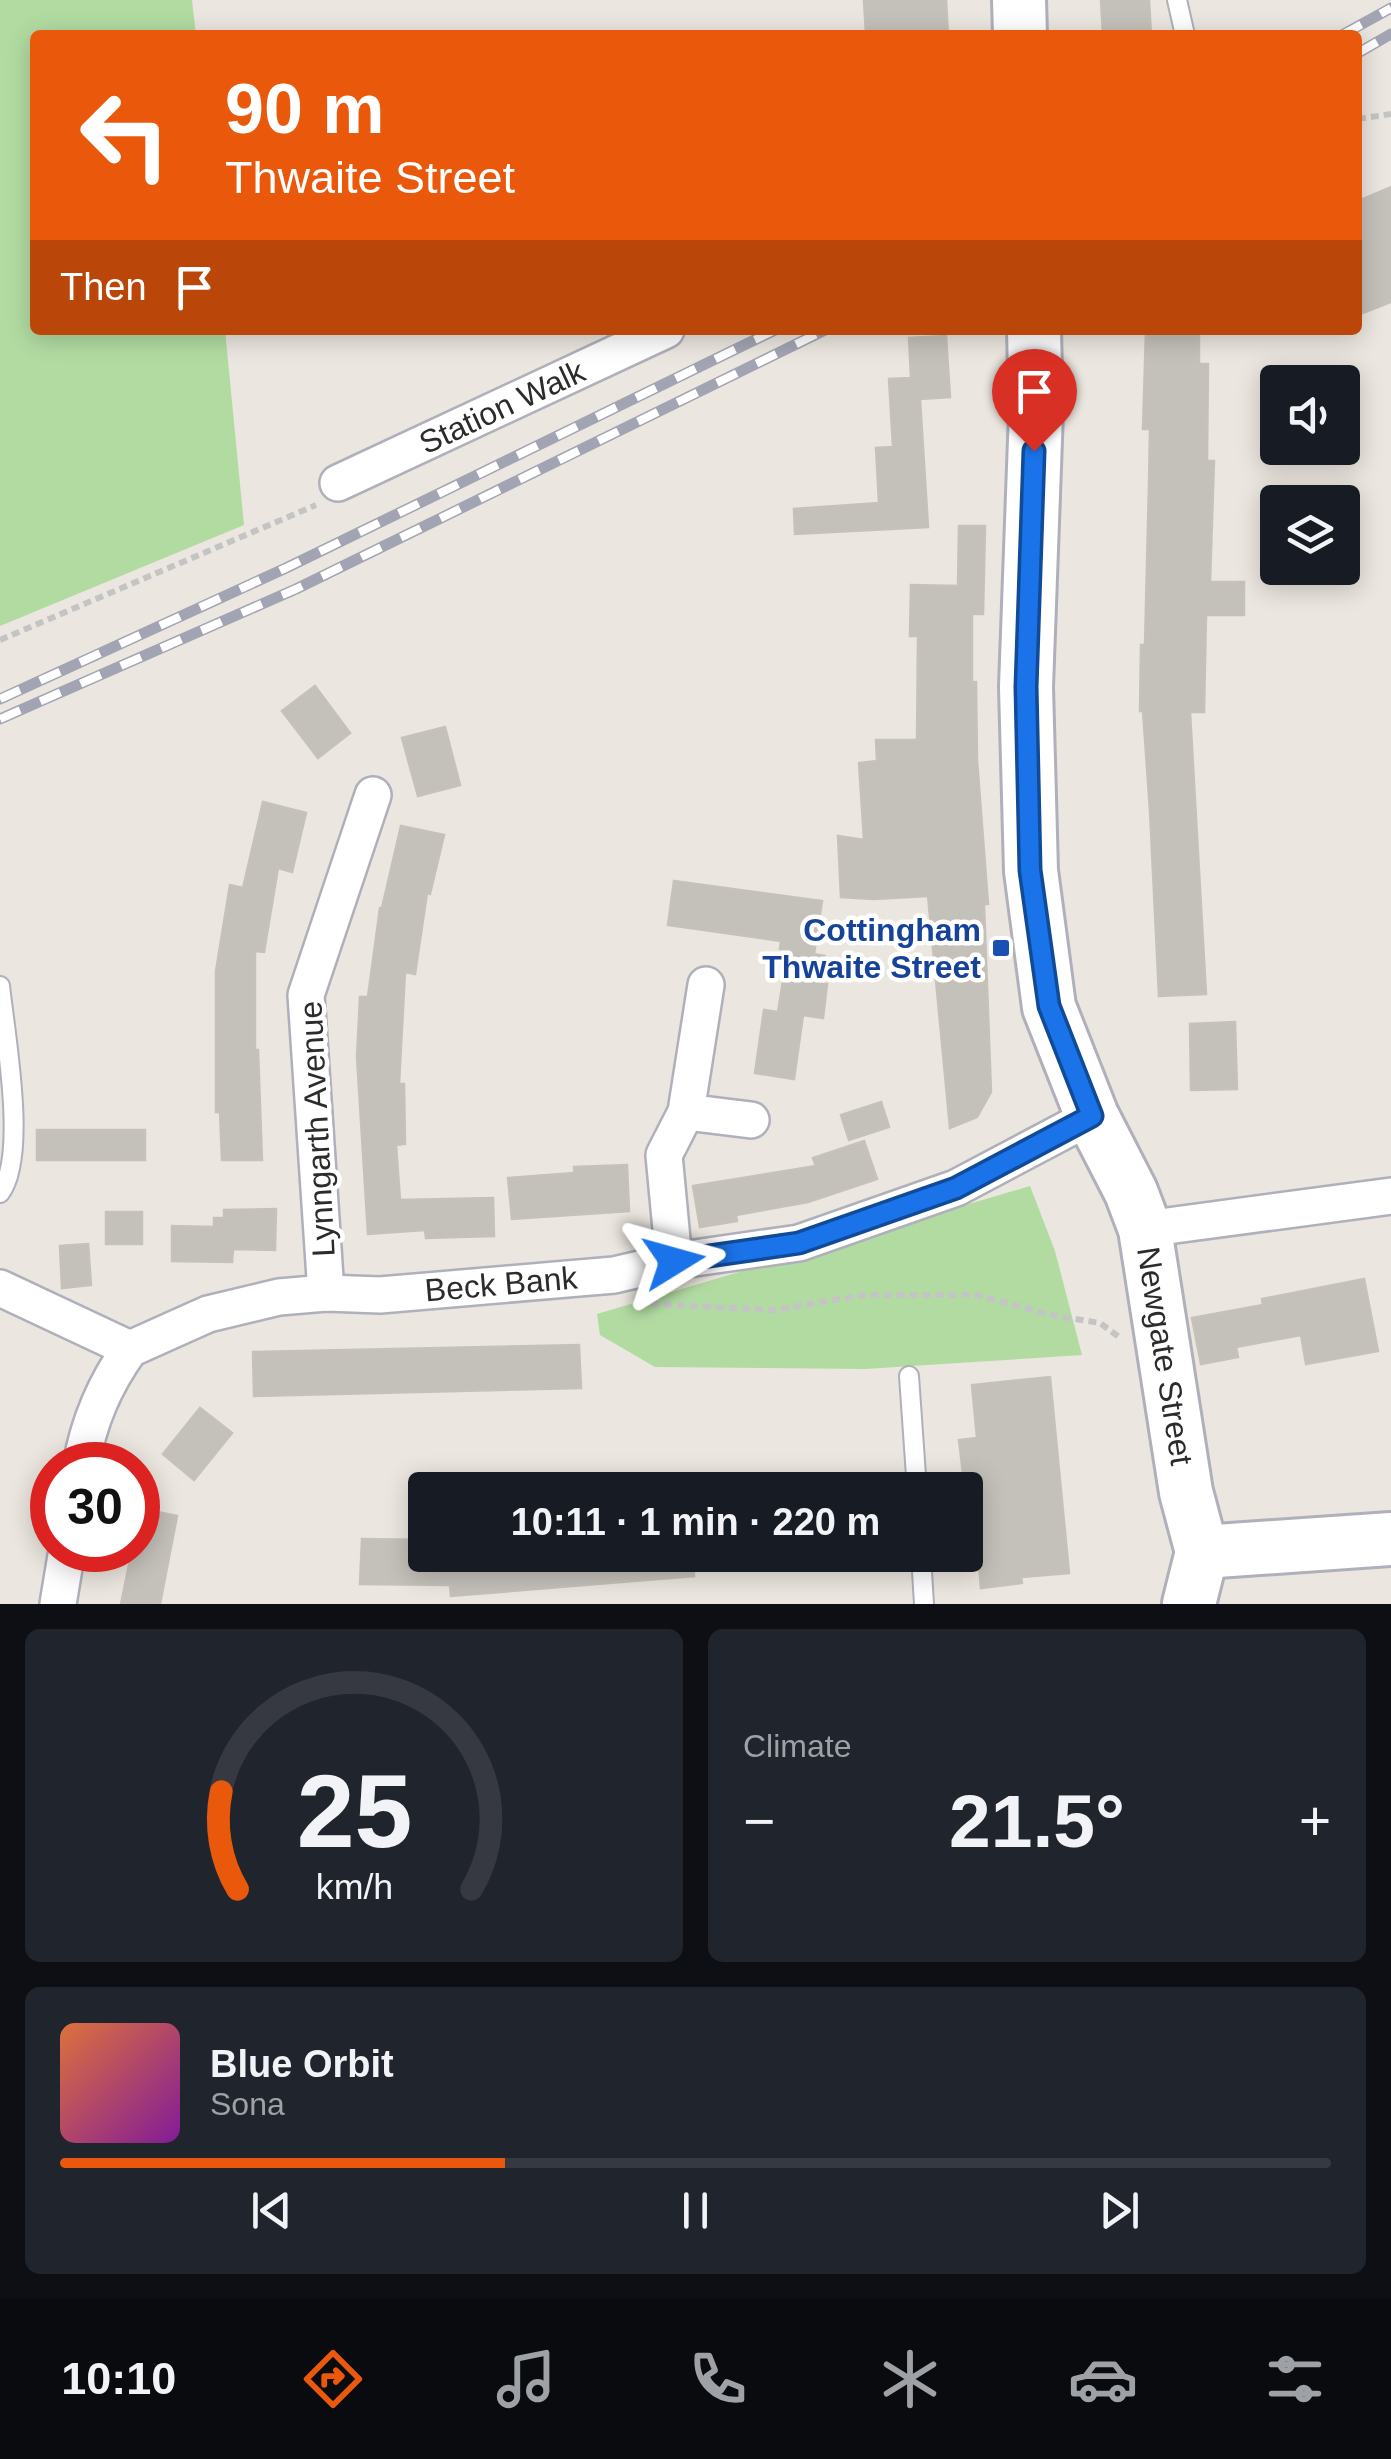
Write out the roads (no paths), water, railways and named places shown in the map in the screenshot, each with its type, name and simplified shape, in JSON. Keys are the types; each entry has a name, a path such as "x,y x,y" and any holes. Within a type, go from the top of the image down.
{"main road":[{"path":"1019,0 1020,30"},
{"name":"Newgate Street","path":"1034,335 1036,412 1026,687 1030,870 1049,1006 1092,1116 1144,1229 1186,1492 1202,1552 1190,1604"},
{"path":"1202,1552 1391,1540"}],"street":[{"name":"Station Walk","path":"338,484 655,335"},
{"name":"Lynngarth Avenue","path":"326,1293 306,995 373,795"},
{"path":"674,1261 664,1155 686,1112 706,985"},
{"path":"686,1112 751,1120"},
{"name":"Beck Bank","path":"130,1348 208,1314 279,1298 326,1293 380,1294 614,1274 799,1243 956,1188 1092,1116"},
{"path":"1144,1229 1391,1196"},
{"path":"0,1288 130,1348 107,1381 85,1442"},
{"path":"58,1604 63,1572"}],"lane":[{"path":"1177,0 1183,30"},
{"path":"0,986 14,1130 9,1169 0,1193"},
{"path":"909,1376 915,1472"},
{"path":"922,1572 924,1604"}],"railway":[{"path":"1351,30 1391,8"},
{"path":"1362,51 1391,34"},
{"path":"0,699 286,568 765,335"},
{"path":"0,719 296,589 815,335"}],"place":[{"name":"Cottingham Thwaite Street","path":"1001,948"}]}
